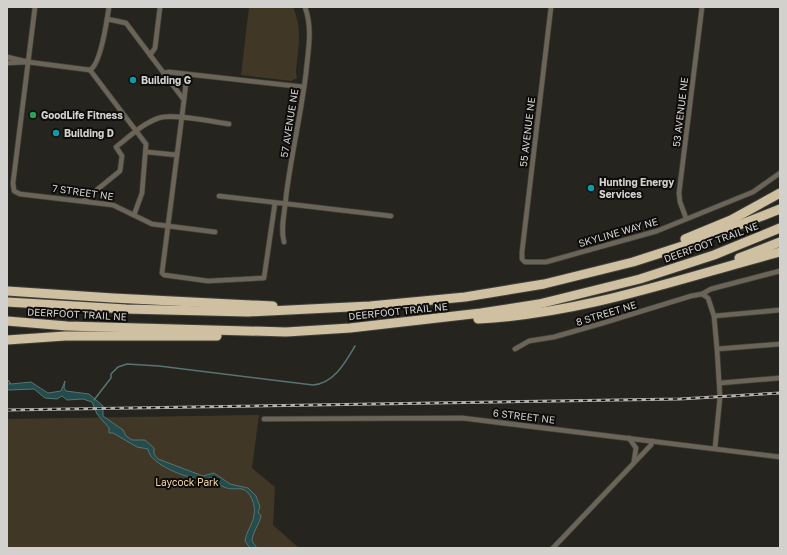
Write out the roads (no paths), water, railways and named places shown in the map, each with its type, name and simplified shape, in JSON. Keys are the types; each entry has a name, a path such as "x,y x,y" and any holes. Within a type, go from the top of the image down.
{"highway":[{"path":"633,262 655,250 731,220 780,193"},
{"name":"DEERFOOT TRAIL NE","path":"7,302 119,309 248,312 370,306 466,297 544,284 633,262 701,240 780,209"},
{"name":"DEERFOOT TRAIL NE","path":"7,321 67,326 286,332 350,328 481,313 580,295 668,270 714,255 780,228"},
{"path":"624,296 715,267 780,242"},
{"path":"378,324 500,317 578,306 624,296 780,252"},
{"path":"7,285 113,298"},
{"path":"7,291 113,298 289,306 360,304 370,306"},
{"path":"10,340 65,336 157,338 238,336 245,331"}],"street":[{"path":"28,62 35,7"},
{"path":"90,70 97,60 109,7"},
{"path":"150,55 155,48 160,7"},
{"name":"57 AVENUE NE","path":"284,242 282,234 310,38 309,23 305,7"},
{"name":"55 AVENUE NE","path":"522,259 551,7"},
{"name":"53 AVENUE NE","path":"686,218 680,202 679,193 702,7"},
{"path":"107,19 126,23 184,100"},
{"path":"7,57 28,62 90,70 144,140 147,152 142,193 134,215"},
{"path":"7,63 28,62"},
{"name":"7 STREET NE","path":"28,62 12,186 17,193 113,205 152,224 215,232"},
{"path":"164,73 168,72 304,87"},
{"path":"187,74 162,273 164,275 208,280 264,278 274,203"},
{"path":"83,201 120,171 122,156 116,148 137,130 160,117 182,118 229,124"},
{"path":"147,152 177,155"},
{"name":"SKYLINE WAY NE","path":"522,259 525,262 546,262 657,231 753,192 780,173"},
{"path":"219,196 391,216"},
{"name":"8 STREET NE","path":"515,349 529,341 554,337 702,294 711,289 780,271"},
{"path":"702,294 708,298 714,316 720,383 720,407 715,448"},
{"path":"714,316 780,310"},
{"path":"717,349 780,344"},
{"path":"720,383 780,378"},
{"name":"6 STREET NE","path":"264,419 462,418 780,457"},
{"path":"629,438 636,448 634,463"},
{"path":"553,548 652,445 652,441"}],"water":[{"path":"8,380 11,384 31,382 48,393 61,391 65,381 64,388 66,391 89,394 103,406 103,416 123,430 126,436 132,440 145,440 154,448 154,454 158,459 203,476 214,473 230,484 248,488 256,496 260,507 258,512 261,516 252,541 257,548 250,548 245,541 254,511 252,499 245,490 226,488 220,485 214,478 195,478 170,470 155,460 150,455 148,449 137,447 113,433 109,433 109,428 97,414 92,402 83,399 67,400 62,396 57,399 45,398 34,389 9,390 7,389 7,384 10,384"}],"waterway":[{"path":"94,400 111,378 111,374 118,367 127,364 159,366 313,385 333,376 343,365 355,346"}],"railway":[{"path":"7,410 680,399 780,393"}],"place":[{"name":"Building G","path":"133,80"},
{"name":"GoodLife Fitness","path":"33,115"},
{"name":"Building D","path":"56,133"},
{"name":"Hunting Energy Services","path":"591,188"}],"park label":[{"name":"Laycock Park","path":"187,482"}]}
